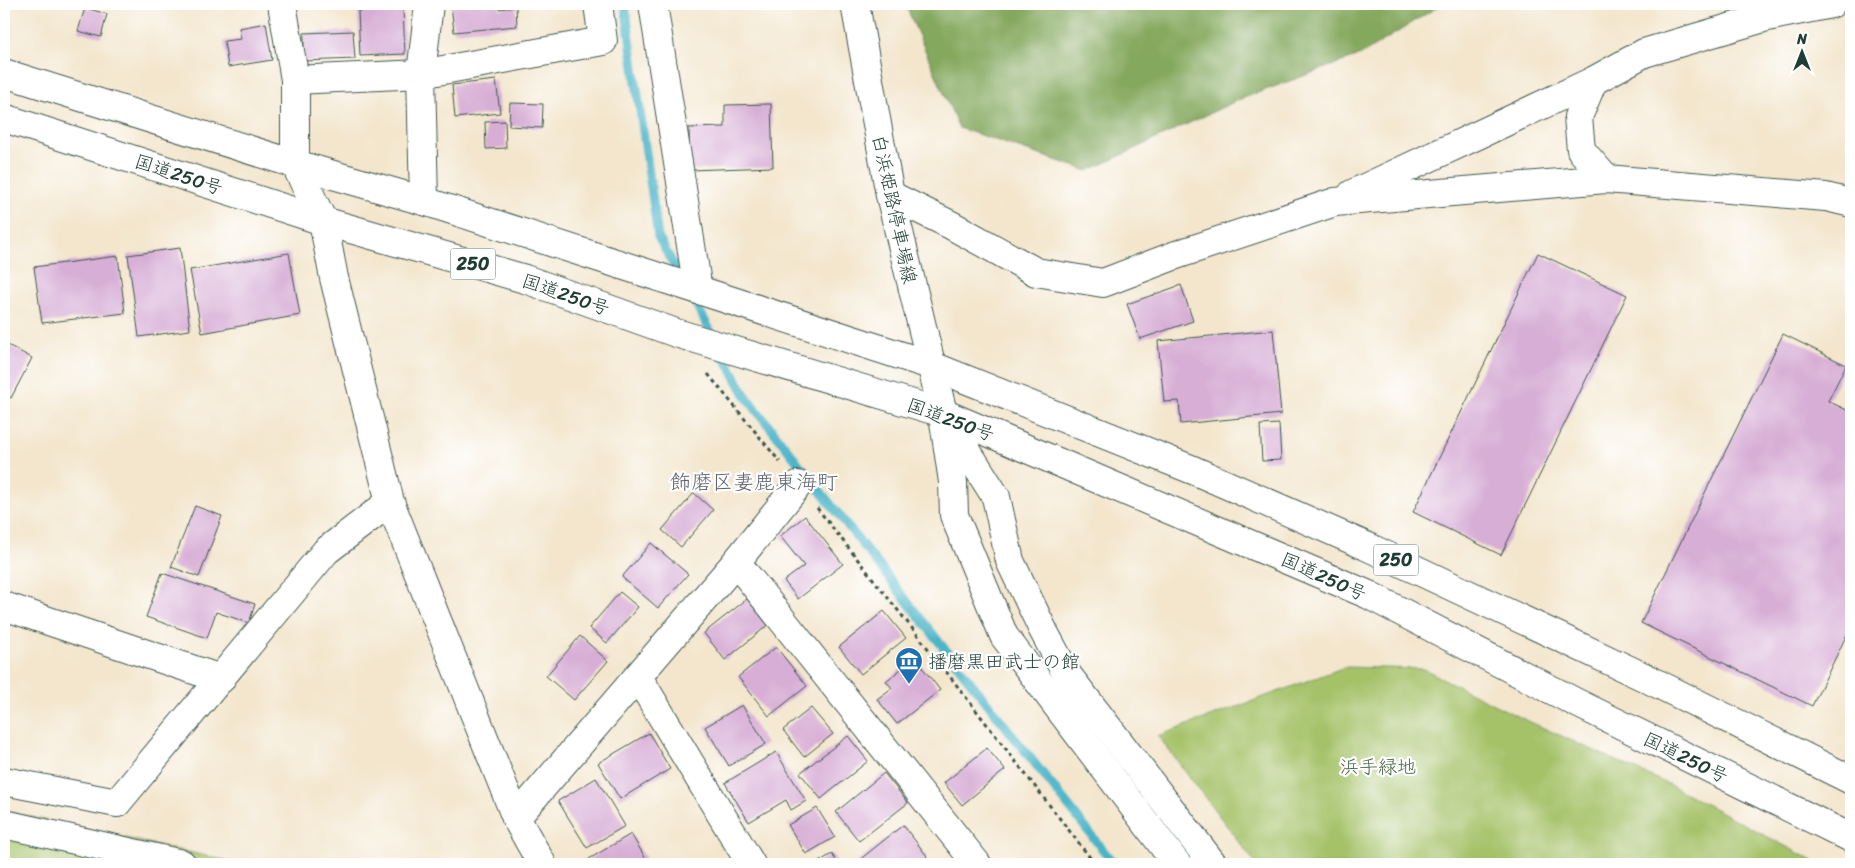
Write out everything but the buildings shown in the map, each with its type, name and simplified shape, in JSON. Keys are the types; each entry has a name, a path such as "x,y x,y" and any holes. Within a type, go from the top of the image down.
{"main road":[{"path":"282,4 295,80 295,164 324,221 334,278 390,502 516,818 542,864"},
{"path":"424,202 421,74 429,4"},
{"path":"295,80 421,74 603,41 598,4"},
{"path":"653,4 698,290"},
{"name":"白浜姫路停車場線","path":"855,4 890,194 942,412"},
{"path":"890,194 1036,272 1103,283 1176,255 1335,202 1593,81 1644,53 1767,17 1831,4"},
{"name":"250","path":"4,73 295,164 424,202 930,365 1193,470 1366,546 1644,677 1851,780"},
{"path":"1593,81 1578,117 1581,150 1606,179"},
{"name":"国道250号","path":"4,118 324,221 525,279 676,333 942,412 1369,595 1575,702 1851,838"},
{"path":"1335,202 1606,179 1826,196 1851,203"},
{"path":"942,412 953,482 954,515 1004,636 1177,864"},
{"path":"942,412 996,497 1010,561 1066,673 1213,864"},
{"path":"516,818 736,562 798,485"},
{"path":"4,781 117,803 326,551 390,502"},
{"path":"736,562 977,864"},
{"path":"4,606 221,679"},
{"path":"638,677 751,864"},
{"path":"4,824 182,864"}],"path":[{"path":"708,373 922,640 1095,864"}],"green space":[{"path":"905,4 1442,4 1361,55 1238,100 1088,171 959,128"},
{"name":"浜手緑地","path":"1345,667 1424,669 1515,715 1672,786 1819,864 1256,864 1158,736"},
{"path":"4,811 242,864 4,864"}],"waterway":[{"path":"625,4 658,237 681,278"},
{"path":"690,294 715,339"},
{"path":"722,353 747,398 1114,864"}],"place":[{"name":"播磨黒田武士の館","path":"909,685"}],"district":[{"name":"飾磨区妻鹿東海町","path":"754,482"}]}
